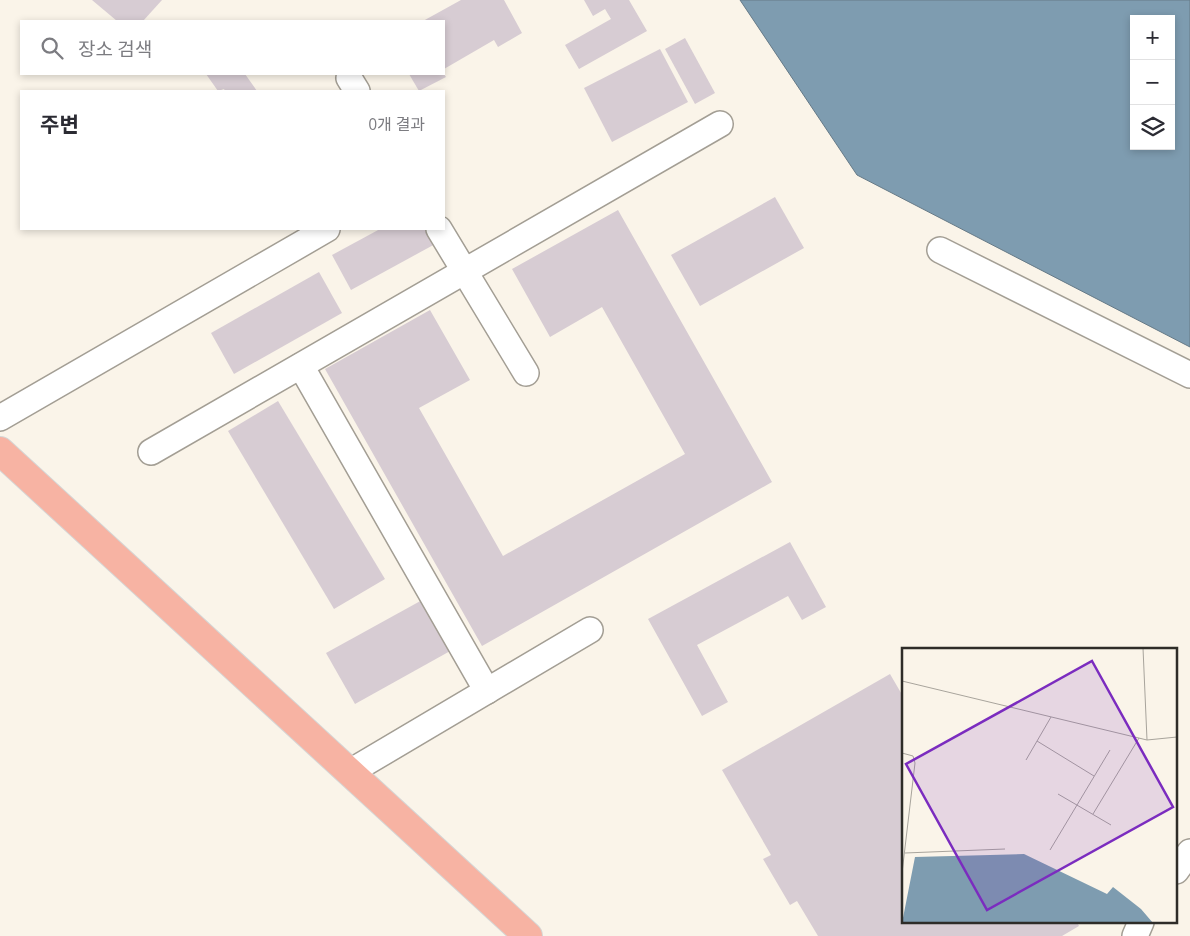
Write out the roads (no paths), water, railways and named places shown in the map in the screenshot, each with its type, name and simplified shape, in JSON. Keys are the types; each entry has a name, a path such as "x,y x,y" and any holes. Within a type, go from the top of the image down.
{"highway":[{"path":"0,451 528,936"}],"lane":[{"path":"151,452 720,124"},
{"path":"0,418 325,230"},
{"path":"441,230 526,373"},
{"path":"940,250 1190,375"},
{"path":"301,366 487,691"},
{"path":"350,772 590,630"},
{"path":"1178,868 1190,852"},
{"path":"1135,936 1139,924"}],"water":[{"path":"740,0 1190,0 1190,347 857,175"}]}
